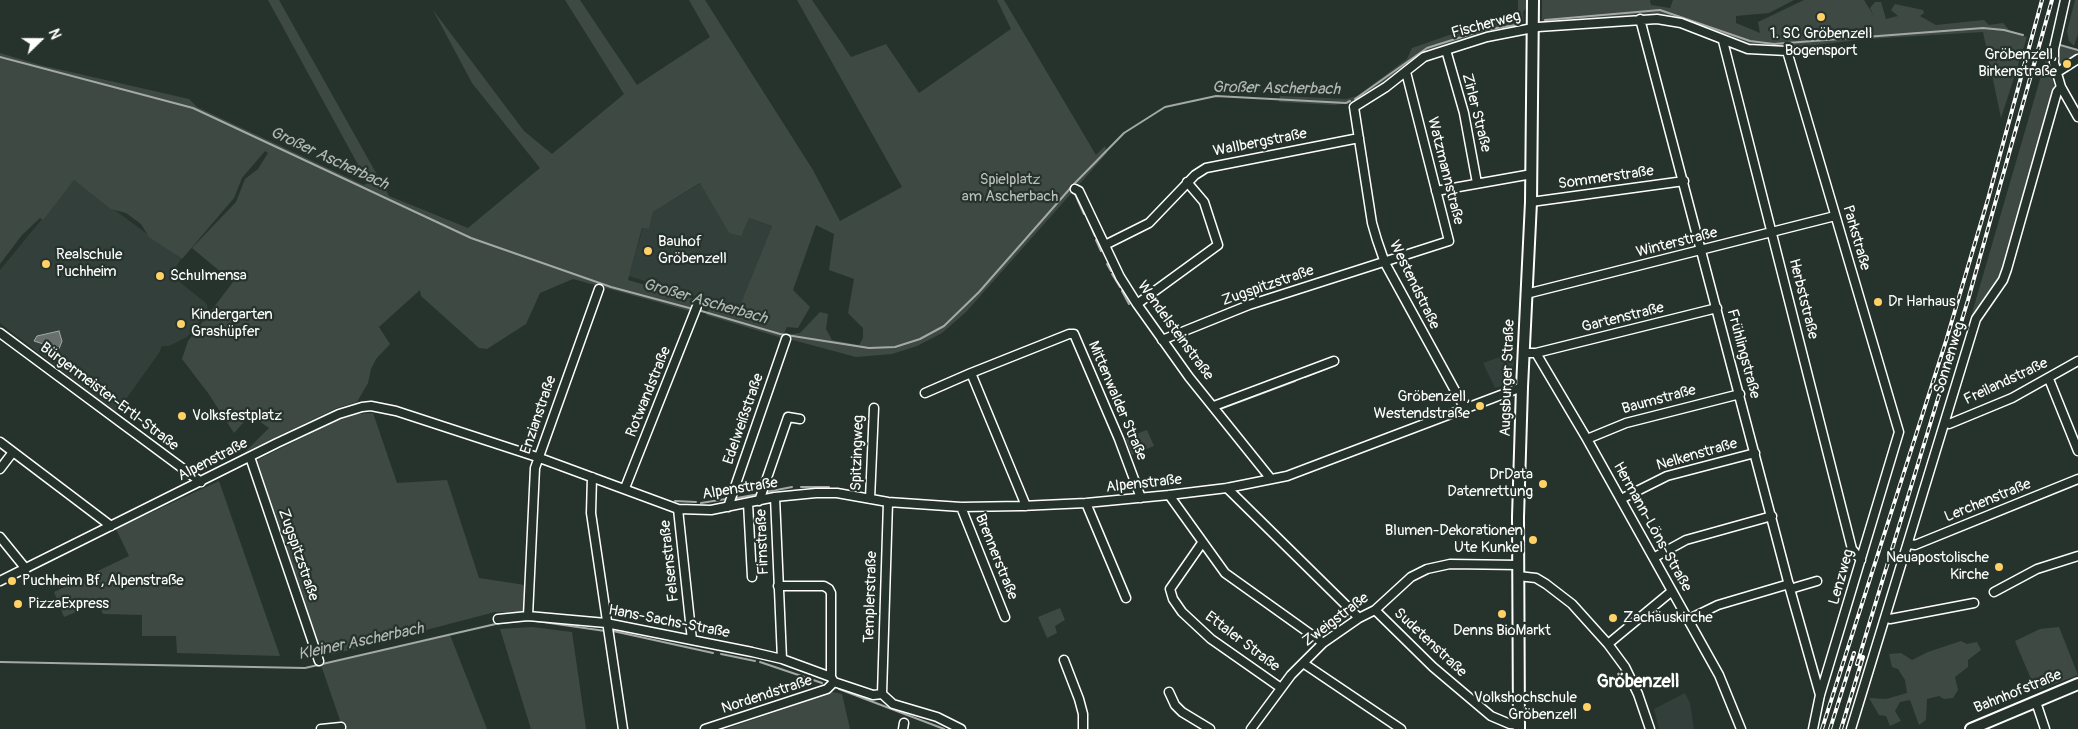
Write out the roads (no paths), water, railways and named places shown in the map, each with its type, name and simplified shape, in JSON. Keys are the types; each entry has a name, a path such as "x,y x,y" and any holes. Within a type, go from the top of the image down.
{"main road":[{"name":"Augsburger Straße","path":"1519,727 1518,576 1522,387 1532,174 1533,0"},
{"name":"Bahnhofstraße","path":"1971,729 2078,684"}],"street":[{"path":"2066,0 2054,48 2054,63 2061,87 2078,118"},
{"name":"Frühlingstraße","path":"1640,19 1820,696"},
{"name":"Fischerweg","path":"1354,107 1386,88 1424,57 1487,37 1532,28 1657,19 1681,23 1748,50 1787,51"},
{"name":"Herbststraße","path":"1723,41 1852,549 1861,560"},
{"name":"Zirler Straße","path":"1446,50 1464,113 1477,183"},
{"name":"Parkstraße","path":"1787,51 1899,432"},
{"path":"2056,73 2078,59"},
{"name":"Watzmannstraße","path":"1386,263 1449,241 1406,72"},
{"name":"Sonnenweg","path":"1851,729 1909,544 1976,319 2003,280 2057,92 2061,87"},
{"name":"Westendstraße","path":"1354,107 1372,223 1386,263 1464,407"},
{"name":"Wallbergstraße","path":"1104,245 1149,223 1187,182 1206,168 1359,138"},
{"path":"1436,191 1532,174"},
{"name":"Sommerstraße","path":"1531,202 1684,181"},
{"path":"1137,304 1218,245 1217,237 1204,202 1187,182"},
{"name":"Wendelsteinstraße","path":"1075,189 1079,191 1120,277 1137,304 1162,340 1271,479"},
{"name":"Winterstraße","path":"1526,294 1835,216"},
{"name":"Zugspitzstraße","path":"1162,340 1249,305 1386,263"},
{"name":"Enzianstraße","path":"528,616 537,457 599,289"},
{"name":"Gartenstraße","path":"1536,353 1717,308"},
{"name":"Rotwandstraße","path":"625,488 696,309"},
{"name":"Bürgermeister-Ertl-Straße","path":"0,333 201,482"},
{"name":"Mittenwalder Straße","path":"925,393 1050,340 1074,334 1119,439 1141,498"},
{"name":"Edelweißstraße","path":"728,507 786,339"},
{"path":"1524,353 1536,353"},
{"name":"Hermann-Löns-Straße","path":"1536,353 1655,556 1719,674 1741,729"},
{"path":"1214,406 1334,361"},
{"name":"Freilandstraße","path":"1945,422 1949,424 2012,398 2049,379 2078,361"},
{"path":"971,373 1026,506"},
{"path":"2049,379 2078,451"},
{"name":"Alpenstraße","path":"0,581 339,414 371,406 396,411 537,457 678,508 704,510 775,497 816,493 837,493 888,502 961,507 1026,506 1086,503 1169,495 1228,488 1271,479 1307,469 1464,407 1522,387"},
{"name":"Baumstraße","path":"1587,439 1626,423 1740,394"},
{"name":"Spitzingweg","path":"870,499 874,408"},
{"path":"759,501 788,417 800,419"},
{"name":"Lenzweg","path":"1813,729 1820,696 1899,432"},
{"path":"0,442 111,526"},
{"path":"0,469 13,452"},
{"name":"Nelkenstraße","path":"1621,499 1667,476 1755,453"},
{"name":"Zugspitzstraße","path":"250,457 320,661"},
{"path":"592,477 590,513 623,729"},
{"name":"Lerchenstraße","path":"1909,544 1915,546 2078,480"},
{"path":"1228,488 1360,618"},
{"path":"1169,495 1225,573 1323,643"},
{"name":"Firnstraße","path":"775,497 782,659"},
{"name":"Templerstraße","path":"882,694 888,502"},
{"path":"748,503 752,577"},
{"path":"1086,503 1126,598"},
{"name":"Brennerstraße","path":"961,507 1005,618"},
{"name":"Felsenstraße","path":"678,508 692,640"},
{"path":"1655,556 1686,540 1772,516"},
{"path":"0,537 26,569"},
{"name":"Ettaler Straße","path":"1202,543 1170,588 1173,599 1182,612 1211,639 1281,688"},
{"path":"1994,592 2037,569 2078,556"},
{"name":"Zweigstraße","path":"1251,729 1281,688 1323,643 1375,610 1402,583 1427,569 1450,564 1519,565"},
{"path":"1518,576 1536,578 1546,584 1572,604 1608,644 1625,667 1638,694 1650,729"},
{"path":"1689,619 1718,605 1817,582"},
{"name":"Firnstraße","path":"778,586 824,586 829,588 831,592 832,680"},
{"path":"1608,644 1672,590"},
{"path":"1886,618 1974,603"},
{"name":"Sudetenstraße","path":"1375,610 1434,666 1491,716 1519,727"},
{"name":"Hans-Sachs-Straße","path":"498,619 528,616 606,624 782,659 873,695 882,694 893,704 937,717 961,729"},
{"path":"1064,660 1079,699 1084,729"},
{"path":"1303,663 1401,729"},
{"name":"Nordendstraße","path":"705,729 827,689 832,680"},
{"path":"1169,692 1175,705 1182,712 1210,729"},
{"path":"2036,702 2045,729"},
{"path":"321,729 341,727"}],"waterway":[{"name":"Großer Ascherbach","path":"1545,20 1660,10 1750,41 1774,44 1983,28 2004,30 2023,35"},
{"name":"Großer Ascherbach","path":"1355,99 1427,48 1484,30 1516,25"},
{"name":"Großer Ascherbach","path":"2060,45 2078,50"},
{"name":"Großer Ascherbach","path":"0,57 193,108 471,238 611,287 693,309"},
{"name":"Großer Ascherbach","path":"698,310 780,334 869,348 895,347 920,339 944,326 979,292 1074,184 1124,133 1165,107 1216,96 1346,103 1350,101"},
{"path":"1075,194 1084,214"},
{"path":"1087,218 1095,236"},
{"path":"1096,240 1101,251"},
{"path":"1107,264 1111,271"},
{"path":"1112,274 1120,287"},
{"path":"1122,291 1129,304"},
{"path":"1305,377 1328,368"},
{"path":"1220,409 1295,381"},
{"path":"766,492 792,487"},
{"path":"801,487 829,487"},
{"path":"737,498 759,494"},
{"path":"701,503 726,499"},
{"path":"675,501 696,502"},
{"name":"Kleiner Ascherbach","path":"0,662 305,668 500,623 529,620 605,631"},
{"name":"Kleiner Ascherbach","path":"613,631 713,653"},
{"name":"Kleiner Ascherbach","path":"721,654 755,661"},
{"name":"Kleiner Ascherbach","path":"760,662 822,683"},
{"name":"Kleiner Ascherbach","path":"839,689 944,729"}],"railway":[{"path":"1822,729 1946,341 1988,199 2042,0"},
{"path":"1857,664 1968,300 2052,0"},
{"path":"1830,729 1854,653"},
{"path":"1841,729 1863,657"}],"place":[{"name":"1. SC Gröbenzell Bogensport","path":"1821,17"},
{"name":"Gröbenzell, Birkenstraße","path":"2067,64"},
{"name":"Bauhof Gröbenzell","path":"648,251"},
{"name":"Realschule Puchheim","path":"46,264"},
{"name":"Schulmensa","path":"160,276"},
{"name":"Dr Harhaus","path":"1878,302"},
{"name":"Kindergarten Grashüpfer","path":"181,324"},
{"name":"Gröbenzell, Westendstraße","path":"1480,406"},
{"name":"Volksfestplatz","path":"182,416"},
{"name":"DrData Datenrettung","path":"1543,484"},
{"name":"Blumen-Dekorationen Ute Kunkel","path":"1533,540"},
{"name":"Neuapostolische Kirche","path":"1999,567"},
{"name":"Puchheim Bf, Alpenstraße","path":"12,581"},
{"name":"PizzaExpress","path":"18,604"},
{"name":"Denns BioMarkt","path":"1502,614"},
{"name":"Zachäuskirche","path":"1613,618"},
{"name":"Volkshochschule Gröbenzell","path":"1587,707"}],"district":[{"name":"Gröbenzell","path":"1638,682"}],"park label":[{"name":"Spielplatz am Ascherbach","path":"1010,188"}]}
